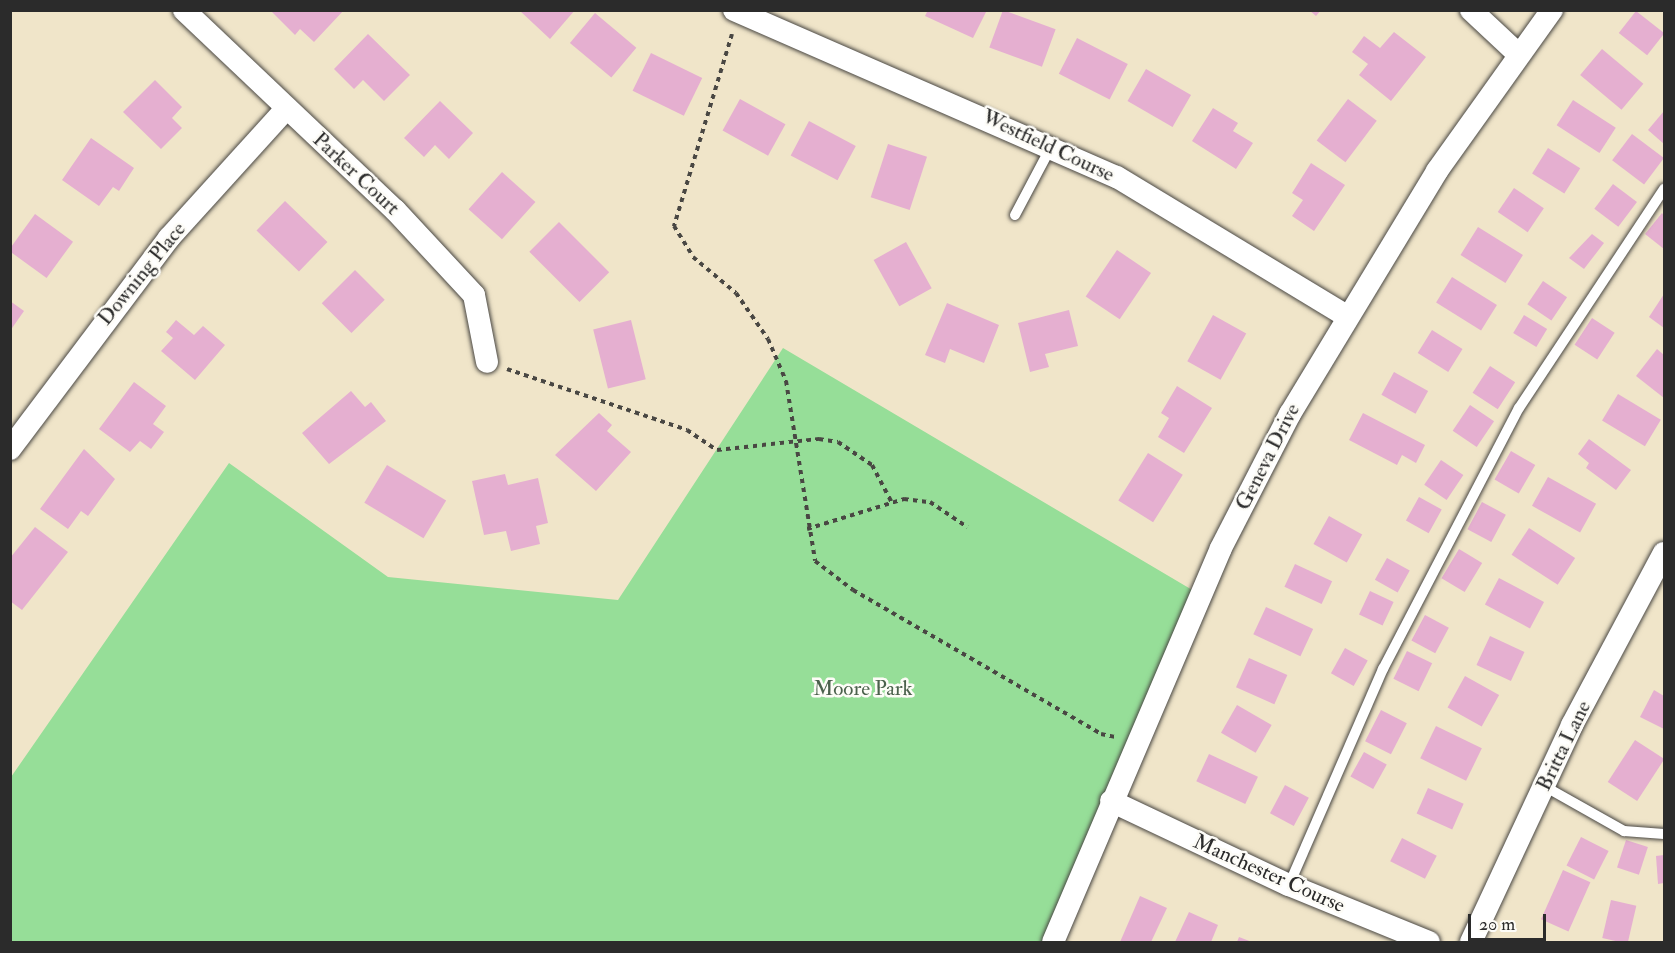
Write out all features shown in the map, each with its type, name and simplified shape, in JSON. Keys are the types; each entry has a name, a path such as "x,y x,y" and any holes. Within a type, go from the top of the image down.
{"street":[{"name":"Parker Court","path":"184,10 395,210 474,295 487,362"},
{"path":"1471,10 1518,54"},
{"name":"Geneva Drive","path":"1053,942 1111,801 1221,548 1345,315 1518,54 1552,10"},
{"name":"Westfield Course","path":"736,12 1051,146 1117,177 1345,315"},
{"name":"Downing Place","path":"10,449 168,238 286,109"},
{"name":"Britta Lane","path":"1471,942 1544,786 1665,553"},
{"name":"Manchester Course","path":"1111,801 1289,885 1429,942"}],"lane":[{"path":"1015,215 1051,146"},
{"path":"1289,885 1383,669 1519,408 1665,189"},
{"path":"1544,786 1624,831 1665,834"}],"path":[{"path":"736,12 674,226 693,257 736,293 768,339 786,381 807,529 815,561 854,590 1101,735 1137,741"},
{"path":"487,362 687,430 717,450 819,439 857,452 879,476 891,501"},
{"path":"807,529 891,501 930,502 967,526"}],"green space":[{"name":"Moore Park","path":"783,348 1194,591 1046,942 11,942 11,777 229,463 388,577 618,600"}],"building":[{"path":"270,10 344,10 314,42 300,29 295,35"},
{"path":"519,10 575,10 550,39"},
{"path":"928,10 987,10 973,38 925,16"},
{"path":"1003,10 1056,29 1042,67 989,48"},
{"path":"1309,10 1321,10 1316,16"},
{"path":"1636,11 1664,33 1647,55 1619,33"},
{"path":"595,13 636,48 611,78 570,43"},
{"path":"1394,32 1426,57 1391,101 1359,75 1368,64 1352,52 1364,36 1380,48"},
{"path":"368,34 410,75 384,101 363,80 354,89 334,69"},
{"path":"1077,38 1128,64 1110,100 1059,74"},
{"path":"1602,49 1643,84 1622,110 1580,75"},
{"path":"651,53 702,78 684,116 633,91"},
{"path":"1146,69 1191,95 1173,127 1128,101"},
{"path":"155,80 182,107 172,118 182,128 161,149 123,112"},
{"path":"740,99 785,124 768,156 723,130"},
{"path":"1348,99 1377,121 1345,162 1317,141"},
{"path":"1573,100 1616,128 1599,153 1557,125"},
{"path":"440,101 473,133 449,159 435,145 424,157 404,138"},
{"path":"1213,108 1238,123 1233,131 1253,143 1236,169 1192,141"},
{"path":"1664,111 1664,144 1648,130"},
{"path":"809,121 856,146 837,180 791,155"},
{"path":"1632,134 1664,158 1644,184 1612,160"},
{"path":"91,138 134,168 119,191 113,187 99,206 62,180"},
{"path":"888,144 927,157 910,210 871,197"},
{"path":"1548,148 1580,168 1564,194 1532,173"},
{"path":"1311,163 1345,185 1314,231 1292,216 1303,200 1292,193"},
{"path":"502,172 535,202 502,239 469,209"},
{"path":"1613,184 1637,202 1618,227 1594,209"},
{"path":"1514,188 1544,208 1528,232 1498,212"},
{"path":"285,201 327,242 299,271 257,230"},
{"path":"1662,213 1664,216 1664,249 1645,234"},
{"path":"35,214 73,242 47,278 10,251"},
{"path":"559,222 609,272 580,302 529,252"},
{"path":"1478,227 1523,255 1505,283 1461,255"},
{"path":"1592,234 1604,243 1584,269 1569,258"},
{"path":"906,242 932,288 899,306 874,260"},
{"path":"1117,250 1151,273 1120,319 1086,296"},
{"path":"355,270 385,300 351,333 322,303"},
{"path":"1452,277 1497,305 1481,331 1436,302"},
{"path":"1543,281 1567,297 1551,320 1527,304"},
{"path":"1664,294 1664,328 1649,317"},
{"path":"10,301 24,311 10,331"},
{"path":"947,303 999,325 984,363 950,349 945,363 925,355"},
{"path":"1069,310 1078,346 1045,354 1049,367 1030,372 1018,323"},
{"path":"1213,315 1246,333 1221,380 1187,361"},
{"path":"1524,315 1547,329 1536,347 1513,333"},
{"path":"1592,318 1615,333 1597,360 1575,345"},
{"path":"176,320 194,335 203,326 225,345 195,380 161,351 173,338 166,332"},
{"path":"631,320 646,379 608,389 593,329"},
{"path":"1432,330 1463,349 1448,372 1418,353"},
{"path":"1657,349 1664,355 1664,398 1636,376"},
{"path":"1490,366 1515,382 1498,409 1473,393"},
{"path":"1394,372 1428,391 1416,414 1381,395"},
{"path":"134,382 166,406 153,424 164,432 151,449 140,441 130,452 99,429"},
{"path":"1177,386 1212,408 1184,453 1158,437 1169,418 1161,413"},
{"path":"351,391 365,407 371,402 386,421 329,464 302,433"},
{"path":"1618,394 1661,420 1645,446 1602,421"},
{"path":"1470,405 1494,421 1477,447 1453,431"},
{"path":"599,413 612,425 607,431 631,452 596,491 555,455"},
{"path":"1363,413 1425,445 1416,463 1402,455 1397,465 1349,440"},
{"path":"1589,439 1631,470 1616,490 1586,468 1589,463 1578,454"},
{"path":"84,449 115,479 88,516 81,511 68,529 40,509"},
{"path":"1511,451 1535,465 1519,494 1494,480"},
{"path":"1148,453 1183,475 1153,522 1118,500"},
{"path":"1441,460 1463,475 1447,500 1424,485"},
{"path":"387,465 446,501 423,538 364,503"},
{"path":"505,474 508,485 538,478 548,523 536,526 540,544 511,551 506,531 484,535 472,481"},
{"path":"1548,477 1596,504 1580,533 1532,506"},
{"path":"1419,497 1442,510 1429,533 1406,521"},
{"path":"1482,502 1506,515 1491,542 1467,529"},
{"path":"1329,516 1362,534 1347,562 1313,544"},
{"path":"35,527 68,552 22,610 10,601 10,558"},
{"path":"1529,528 1575,558 1558,585 1512,555"},
{"path":"1459,549 1482,563 1465,592 1441,578"},
{"path":"1387,558 1410,571 1398,592 1375,580"},
{"path":"1295,564 1332,581 1322,604 1284,587"},
{"path":"1499,578 1544,602 1530,628 1485,604"},
{"path":"1370,591 1394,602 1383,626 1359,615"},
{"path":"1266,607 1313,629 1300,656 1253,634"},
{"path":"1425,615 1449,628 1435,653 1411,641"},
{"path":"1490,636 1524,652 1511,681 1476,665"},
{"path":"1345,648 1368,661 1354,686 1331,673"},
{"path":"1407,651 1432,663 1419,691 1393,679"},
{"path":"1249,658 1287,675 1274,704 1236,687"},
{"path":"1465,676 1499,695 1482,726 1448,707"},
{"path":"1654,690 1664,696 1664,729 1640,717"},
{"path":"1237,705 1272,725 1256,753 1221,733"},
{"path":"1381,710 1407,723 1391,754 1365,741"},
{"path":"1436,726 1482,748 1466,781 1420,758"},
{"path":"1635,740 1664,759 1637,801 1608,782"},
{"path":"1364,752 1387,765 1373,789 1350,776"},
{"path":"1209,754 1258,777 1245,804 1196,781"},
{"path":"1285,785 1309,798 1294,826 1270,813"},
{"path":"1428,788 1464,804 1452,829 1417,814"},
{"path":"1581,837 1609,851 1594,880 1566,866"},
{"path":"1402,838 1437,856 1425,879 1390,861"},
{"path":"1626,840 1648,847 1639,875 1617,868"},
{"path":"1664,855 1664,883 1658,884 1656,856"},
{"path":"1563,870 1590,882 1568,932 1541,919"},
{"path":"1140,896 1167,908 1151,942 1120,942"},
{"path":"1611,900 1636,906 1628,942 1602,938"},
{"path":"1189,912 1218,925 1211,942 1175,942"},
{"path":"1239,937 1252,942 1237,942"}]}
